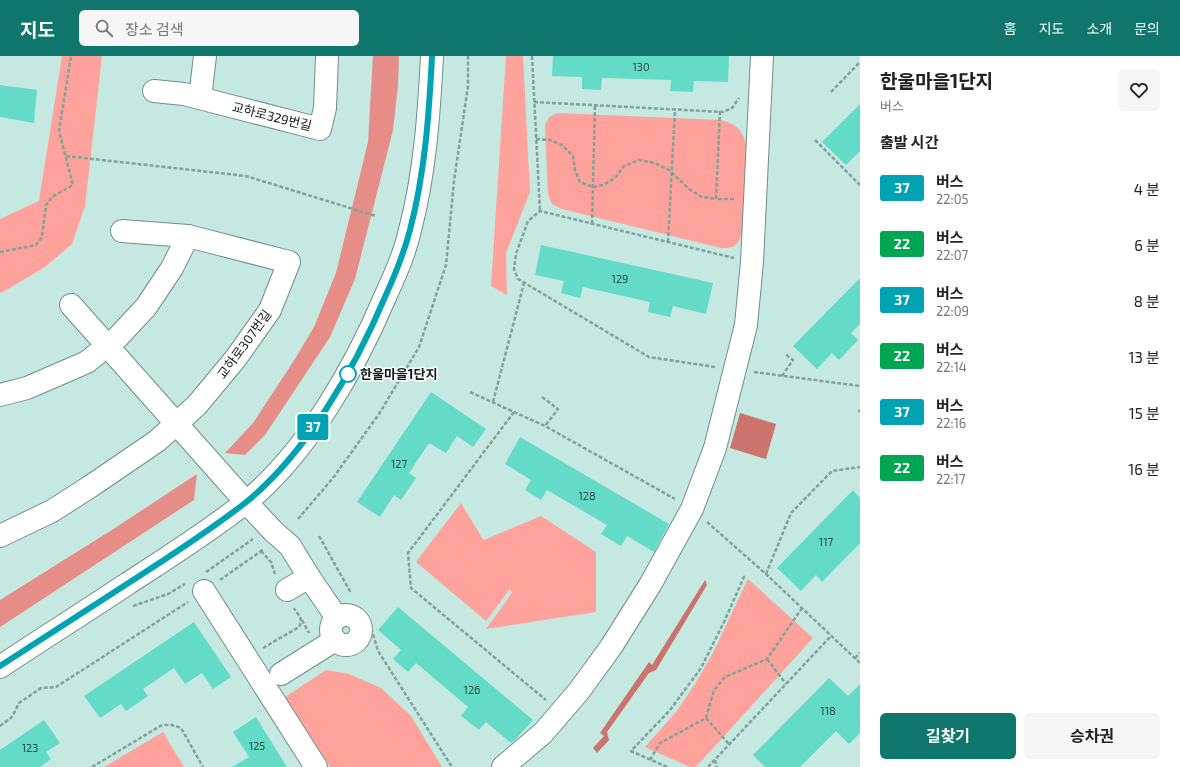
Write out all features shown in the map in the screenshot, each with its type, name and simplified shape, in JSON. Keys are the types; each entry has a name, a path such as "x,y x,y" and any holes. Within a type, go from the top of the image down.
{"street":[{"path":"200,98 205,56"},
{"name":"교하로329번길","path":"154,91 184,94 320,129 325,108 327,56"},
{"path":"0,666 171,556 246,502 285,464 319,419 349,372 374,323 396,273 410,231 420,181 430,101 432,56"},
{"path":"503,767 543,732 578,691 611,647 650,585 692,509 715,448 746,325 752,262 762,56"},
{"name":"교하로307번길","path":"0,536 52,511 157,441 197,405 236,358 270,310 289,262 188,236 122,231"},
{"path":"0,395 27,388 87,362 118,337 146,307 172,268 188,236"},
{"path":"71,305 246,502 274,532 290,546 309,577 353,611 332,624 332,637 335,640 281,674"},
{"path":"285,590 309,577"},
{"path":"198,583 316,767"}],"path":[{"path":"0,252 36,245 42,237 46,205 52,197 73,185 59,131 71,56"},
{"path":"298,519 333,478 379,414 419,347 446,266 454,181 468,86 468,56"},
{"path":"532,56 540,211"},
{"path":"831,92 860,62"},
{"path":"534,102 723,112 732,108 740,99 740,92"},
{"path":"592,224 596,105"},
{"path":"668,242 675,109"},
{"path":"716,199 720,111"},
{"path":"536,139 550,140 562,145 573,156 580,182 593,187 603,186 615,178 624,166 639,160 655,163 672,173 689,190 702,197 716,199 755,199"},
{"path":"815,140 860,185"},
{"path":"66,156 246,176 376,216"},
{"path":"540,211 752,262"},
{"path":"540,211 528,221 516,254 514,269 518,280 649,357 860,386"},
{"path":"493,402 524,283"},
{"path":"782,376 792,360 785,354"},
{"path":"470,392 545,426 692,509 766,574 860,663"},
{"path":"542,397 558,409 545,426"},
{"path":"514,412 408,553 411,588 560,712"},
{"path":"766,574 791,513 832,471 860,467"},
{"path":"319,536 353,611 452,767"},
{"path":"0,726 12,717 19,703 41,688 56,687 171,614 198,583 255,537"},
{"path":"127,610 134,606 198,583 269,546"},
{"path":"261,551 271,562 310,634"},
{"path":"667,767 630,751 670,710 701,668 744,577 742,575"},
{"path":"650,760 660,743 706,718 714,690 725,677 767,659 802,608"},
{"path":"246,657 299,626 301,619"},
{"path":"708,767 831,636"},
{"path":"855,658 860,653"},
{"path":"767,659 786,684"},
{"path":"706,718 729,744"},
{"path":"92,767 162,725 172,725 181,728 203,767"},
{"path":"715,760 717,767"}],"shaded area":[{"path":"62,56 102,56 85,206 72,244 45,267 0,293 0,219 39,201"},
{"path":"373,56 399,56 398,85 393,130 355,279 330,337 265,435 245,455 225,453 253,423 293,362 314,327 336,273 368,142"},
{"path":"506,56 523,56 530,192 506,253 507,295 491,286"},
{"path":"557,113 721,120 738,128 746,144 742,232 737,243 733,247 721,248 562,209 552,204 548,195 545,125 549,117"},
{"path":"740,413 776,424 766,459 730,448"},
{"path":"197,474 194,500 0,627 0,600 115,528"},
{"path":"461,503 484,541 541,516 596,552 596,612 486,629 512,593 510,589 486,621 416,562"},
{"path":"748,579 813,638 696,767 690,767 645,747 676,712 695,684 713,653"},
{"path":"705,580 707,585 656,670 649,673 607,732 609,740 597,753 593,748 604,736 600,733 649,662 652,665"},
{"path":"326,670 349,674 381,688 411,716 442,767 330,767 285,697"},
{"path":"163,732 184,767 104,767"}],"building":[{"path":"553,56 729,56 728,82 694,81 693,92 670,91 671,80 602,78 601,90 582,89 582,77 552,76"},
{"path":"0,85 37,90 34,123 0,117"},
{"path":"860,104 860,151 846,165 822,142"},
{"path":"541,245 713,283 706,314 673,306 670,317 648,312 650,302 583,287 580,298 561,293 564,281 535,275"},
{"path":"860,278 860,324 851,333 858,340 839,360 832,353 817,369 793,346"},
{"path":"431,392 486,429 473,447 457,436 446,453 429,443 409,473 416,478 401,500 394,495 380,517 357,502"},
{"path":"520,437 669,524 654,552 627,536 621,546 601,534 607,525 547,490 541,500 525,490 531,480 505,464"},
{"path":"853,490 860,498 860,543 822,582 816,575 801,591 777,568"},
{"path":"398,607 533,720 516,739 511,743 486,722 479,730 461,716 468,707 416,663 408,672 393,659 401,650 378,630"},
{"path":"194,622 231,677 213,689 202,673 185,684 174,668 143,689 148,696 126,711 121,704 100,718 84,696"},
{"path":"829,678 848,696 860,684 860,733 849,744 836,731 800,767 765,767 753,755"},
{"path":"256,717 287,767 232,767 249,757 233,732"},
{"path":"44,720 60,743 46,752 51,759 40,767 0,767 0,750"}],"bus line":[{"name":"37","path":"0,666 171,556 246,502 285,464 319,419 349,372 374,323 396,273 410,231 420,181 425,142 430,101 432,56"}],"place":[{"name":"한울마을1단지","path":"348,374"}]}
